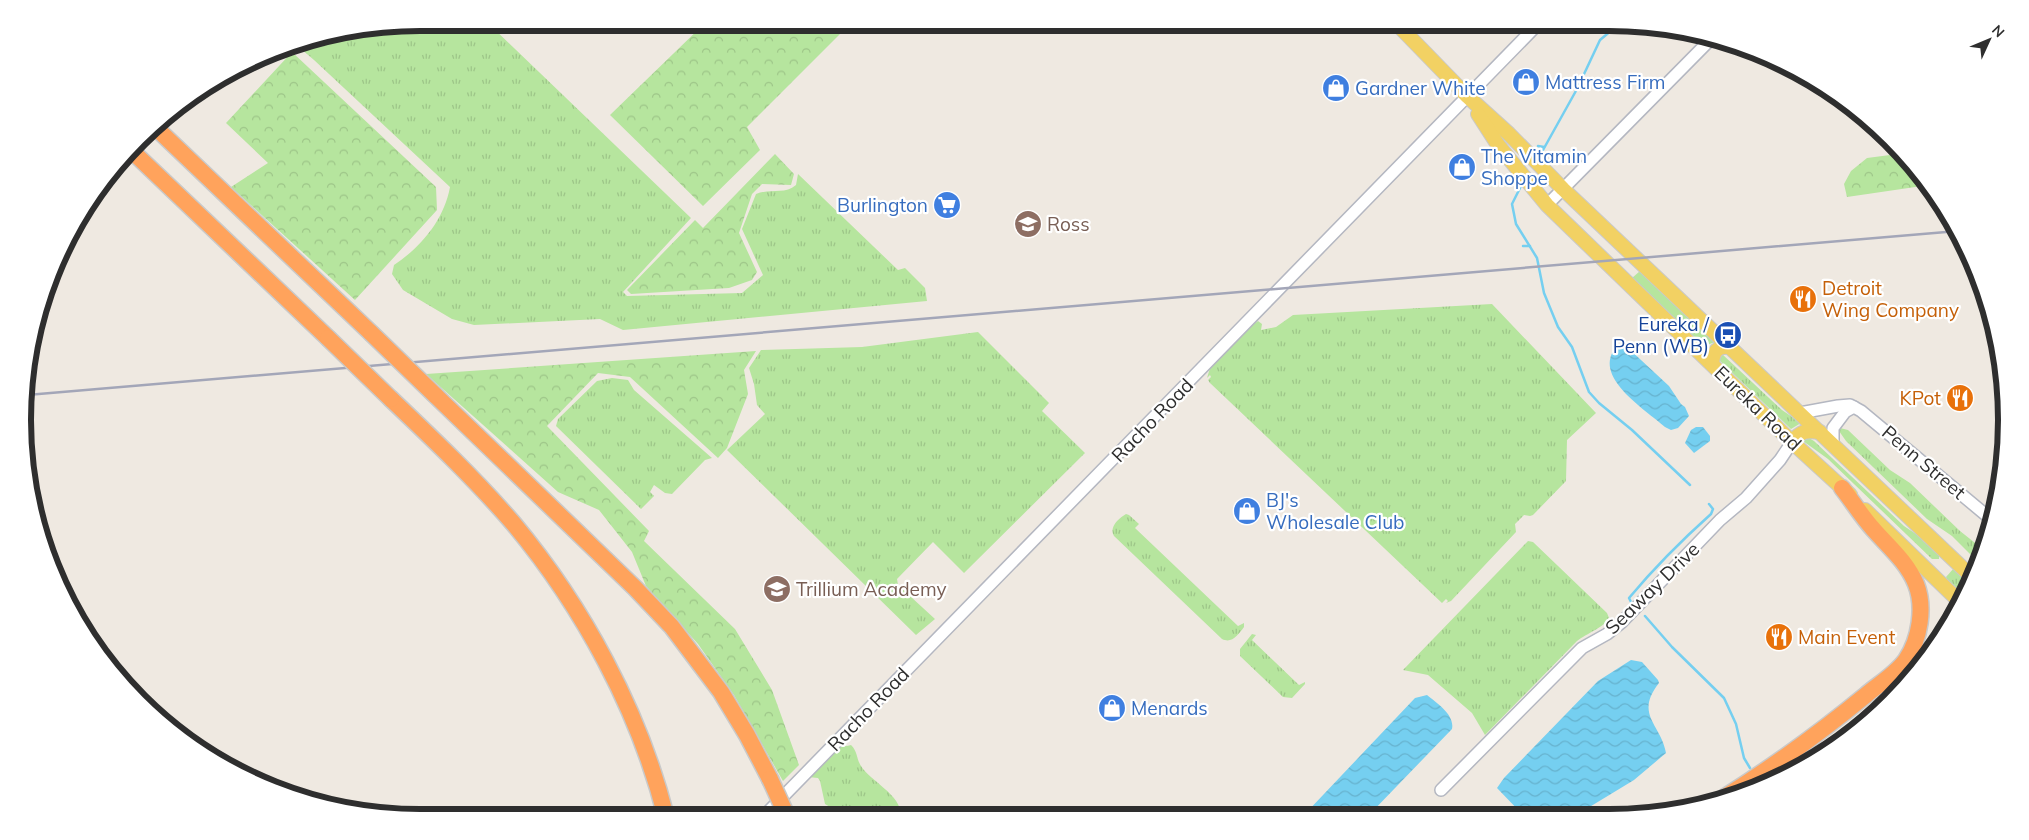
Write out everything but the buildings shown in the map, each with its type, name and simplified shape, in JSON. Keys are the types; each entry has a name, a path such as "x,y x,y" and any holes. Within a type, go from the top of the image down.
{"highway":[{"path":"160,132 635,588 672,627 721,692 747,735 783,809"},
{"path":"136,155 391,399 497,505 534,550 575,609 613,677 644,748 663,809"},
{"path":"1839,717 1894,673 1906,659 1918,630 1920,607 1920,596 1910,570 1873,529 1842,488"},
{"path":"1747,783 1839,717 1901,676"}],"main road":[{"name":"Eureka Road","path":"1404,31 1467,96 1526,151 1563,189 1967,572"},
{"name":"Eureka Road","path":"1467,96 1498,144 1547,205 1955,597"},
{"path":"1712,364 1716,349 1722,346 1731,347"},
{"path":"1792,442 1800,432 1807,430 1820,432"},
{"path":"1928,570 1942,571 1947,565 1950,555"}],"street":[{"name":"Racho Road","path":"771,809 1531,31"},
{"path":"1547,205 1707,43"},
{"path":"1800,413 1838,406 1850,405 1854,408"},
{"path":"1833,445 1832,428 1845,412 1854,408"},
{"name":"Penn Street","path":"1854,408 1880,425 1986,515"},
{"name":"Seaway Drive","path":"1440,790 1582,648 1622,622 1720,520 1746,498 1780,460 1792,442"}],"green space":[{"path":"420,31 496,31 691,218 623,292 627,296 742,293 763,275 742,229 756,194 767,191 787,190 796,185 798,174 898,270 905,268 925,288 927,301 623,330 600,319 474,325 452,319 403,290 392,274 394,265 413,250 430,232 443,211 450,187 302,50 319,44 369,35"},
{"path":"697,31 843,31 747,127 760,150 703,206 610,115"},
{"path":"293,53 436,187 437,210 355,300 231,187 268,163 226,123"},
{"path":"775,154 794,174 791,185 762,184 752,194 739,233 757,272 752,280 729,288 631,294 627,290 695,220 703,228"},
{"path":"1892,154 1919,186 1847,197 1844,184 1851,171 1867,158"},
{"path":"1640,271 1715,342 1704,346 1632,278"},
{"path":"1492,304 1596,413 1567,440 1566,481 1533,515 1524,515 1515,524 1516,532 1451,601 1446,603 1448,601 1446,599 1442,603 1210,383 1208,380 1211,377 1210,375 1207,378 1210,368 1258,321 1262,324 1261,330 1276,327 1293,315"},
{"path":"978,332 1049,403 1042,411 1085,453 964,573 933,542 897,579 898,585 935,619 916,635 727,450 765,414 757,405 754,384 749,368 761,350 862,347"},
{"path":"756,351 744,370 748,394 727,448 718,458 630,377 598,373 547,426 649,531 644,541 735,629 772,690 799,765 783,781 734,695 698,644 646,586 632,552 599,510 558,492 426,374"},
{"path":"1722,354 1782,410 1801,423 1791,429 1719,360 1718,355"},
{"path":"612,378 628,380 634,390 712,458 705,460 672,494 665,493 654,485 650,492 654,496 641,509 556,426 558,419 597,381"},
{"path":"1840,428 1848,430 1890,470 1910,483 1960,531 1977,545 1973,557 1952,536 1927,519 1846,441 1839,431"},
{"path":"1809,438 1904,526 1925,540 1939,554 1939,559 1932,559 1828,459 1803,441"},
{"path":"1126,514 1139,524 1135,528 1238,626 1244,623 1244,627 1237,636 1232,640 1222,639 1114,536 1113,526"},
{"path":"1528,541 1533,542 1607,613 1609,618 1600,627 1577,641 1485,735 1472,713 1428,675 1403,670"},
{"path":"1954,568 1964,578 1959,590 1947,579 1946,577"},
{"path":"1252,634 1256,635 1252,640 1299,685 1305,682 1292,698 1283,697 1240,656 1240,649"},
{"path":"842,745 851,745 865,772 891,795 900,809 833,809 825,804 818,778 808,777"}],"water":[{"path":"1617,346 1627,347 1669,386 1685,407 1689,416 1678,428 1671,430 1665,427 1623,391 1615,380 1610,369 1610,357"},
{"path":"1696,427 1703,427 1710,436 1710,441 1694,453 1685,443 1691,430"},
{"path":"1631,660 1642,662 1659,683 1652,694 1649,712 1666,753 1634,780 1586,809 1517,809 1497,788 1504,778 1598,681"},
{"path":"1427,695 1448,714 1451,719 1452,729 1375,809 1310,809 1415,698"}],"waterway":[{"path":"1538,159 1577,89 1600,40 1611,31"},
{"path":"1538,146 1544,147"},
{"path":"1523,182 1512,204 1516,224 1537,258 1544,293 1558,327 1572,347 1589,392 1690,485"},
{"path":"1523,246 1530,246"},
{"path":"1631,602 1629,598 1648,576 1711,514 1713,509 1709,504"},
{"path":"1645,616 1672,647 1724,698 1736,724 1744,758 1750,768"}],"railway":[{"path":"32,395 1949,232"}],"place":[{"name":"Mattress Firm","path":"1526,82"},
{"name":"Gardner White","path":"1336,88"},
{"name":"The Vitamin Shoppe","path":"1462,167"},
{"name":"Burlington","path":"947,205"},
{"name":"Ross","path":"1028,224"},
{"name":"Detroit Wing Company","path":"1803,299"},
{"name":"Eureka / Penn (WB)","path":"1728,335"},
{"name":"KPot","path":"1960,398"},
{"name":"BJ's Wholesale Club","path":"1247,511"},
{"name":"Trillium Academy","path":"777,589"},
{"name":"Main Event","path":"1779,637"},
{"name":"Menards","path":"1112,708"}]}
